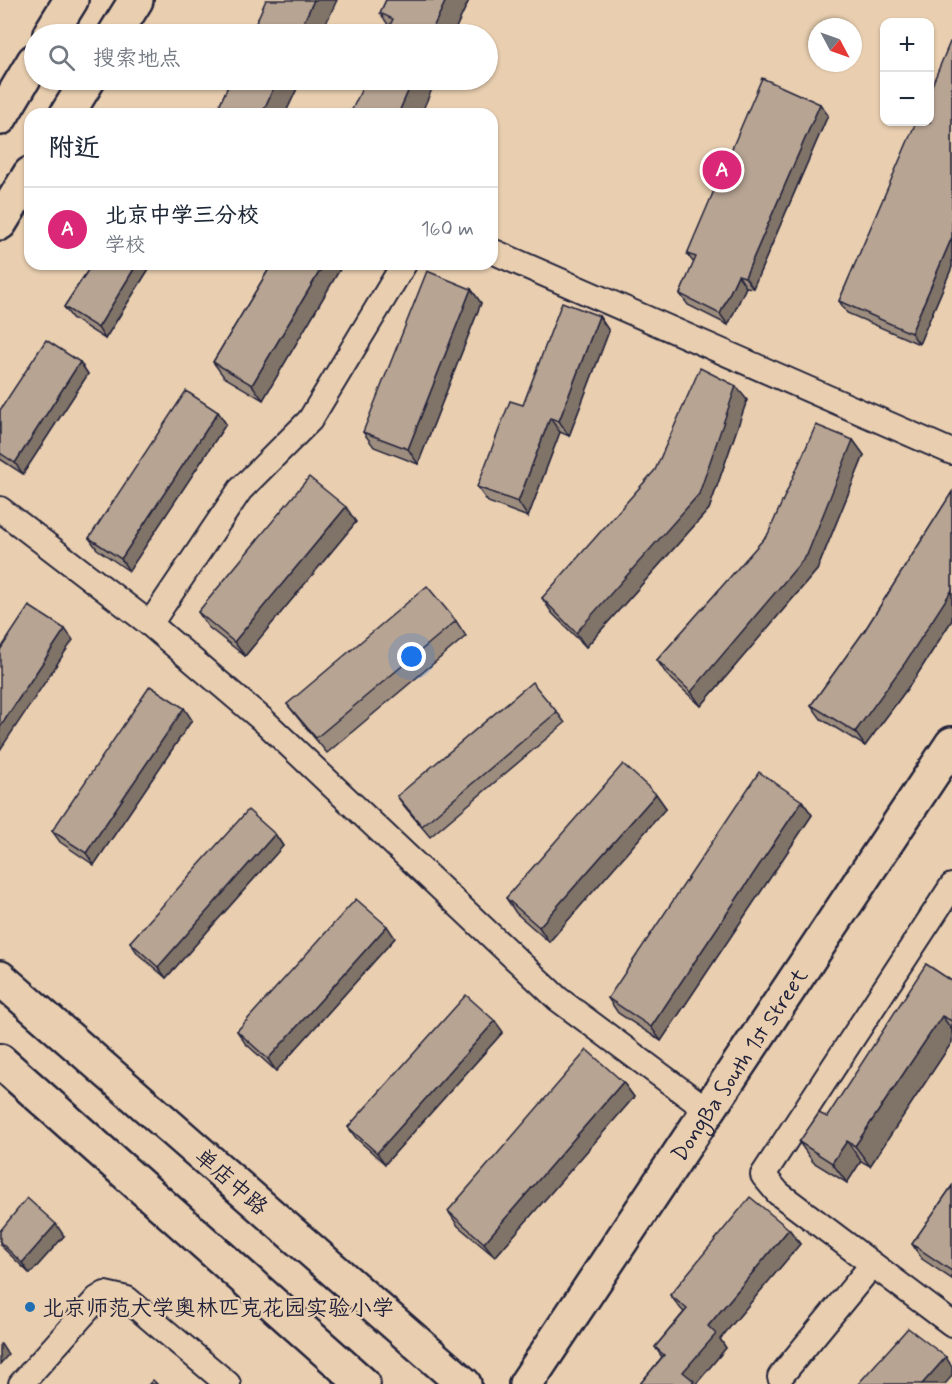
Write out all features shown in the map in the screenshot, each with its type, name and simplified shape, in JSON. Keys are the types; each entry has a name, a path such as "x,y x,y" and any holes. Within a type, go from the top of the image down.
{"street":[{"path":"56,24 71,0"},
{"path":"121,24 136,0"},
{"path":"0,118 24,78"},
{"path":"71,108 82,90"},
{"path":"0,223 24,184"},
{"path":"498,254 952,452"},
{"path":"150,624 240,490 310,420 400,270"},
{"path":"0,509 150,624 264,721 558,999 710,1112"},
{"name":"DongBa South 1st Street","path":"526,1384 710,1112 952,744"},
{"path":"952,886 762,1175 778,1194 952,1324"},
{"name":"单店中路","path":"0,978 464,1384"},
{"path":"0,1061 363,1384"},
{"path":"780,1377 872,1264"},
{"path":"21,1384 97,1299 105,1294 127,1299 228,1384"}],"building":[{"path":"266,0 314,0 303,24 255,24"},
{"path":"386,0 446,0 435,24 391,24 393,19 380,13"},
{"path":"950,42 952,43 952,237 911,333 839,301 914,126 934,126 934,80"},
{"path":"762,78 820,104 745,277 738,275 720,314 680,294 696,257 687,254"},
{"path":"226,90 273,90 265,108 218,108"},
{"path":"361,90 409,90 401,108 353,108"},
{"path":"88,270 133,270 98,328 64,307"},
{"path":"268,270 320,270 252,385 213,362"},
{"path":"427,271 471,289 408,449 363,432"},
{"path":"562,302 599,316 559,421 550,418 518,502 477,487 510,401 523,405"},
{"path":"46,340 80,362 15,463 0,453 0,410"},
{"path":"700,368 736,386 699,494 576,633 542,598 655,470"},
{"path":"186,391 218,412 121,559 89,538"},
{"path":"816,425 853,440 807,555 691,692 657,660 768,534"},
{"path":"309,477 346,507 234,642 198,612"},
{"path":"952,492 952,590 905,663 855,732 811,705 865,630"},
{"path":"427,586 456,621 316,738 287,704"},
{"path":"29,606 65,629 0,727 0,650"},
{"path":"532,682 557,712 422,826 397,796"},
{"path":"150,686 184,708 86,853 52,831"},
{"path":"623,764 656,794 539,927 506,898"},
{"path":"759,772 802,801 651,1027 608,998"},
{"path":"248,810 275,834 158,967 130,942"},
{"path":"356,899 387,926 268,1059 237,1031"},
{"path":"926,964 952,981 952,1021 942,1016 855,1146 847,1141 832,1163 799,1142 819,1113 827,1117"},
{"path":"466,995 495,1021 377,1153 348,1127"},
{"path":"587,1050 623,1082 484,1243 448,1211"},
{"path":"952,1186 952,1271 912,1244"},
{"path":"750,1197 789,1229 708,1326 716,1334 683,1372 694,1381 692,1384 640,1384 664,1355 655,1347 687,1309 670,1295"},
{"path":"27,1198 56,1224 22,1263 0,1242 0,1231"},
{"path":"908,1328 946,1357 922,1384 858,1384"}],"place":[{"name":"北京中学三分校","path":"722,170"},
{"name":"北京师范大学奥林匹克花园实验小学","path":"30,1307"}]}
